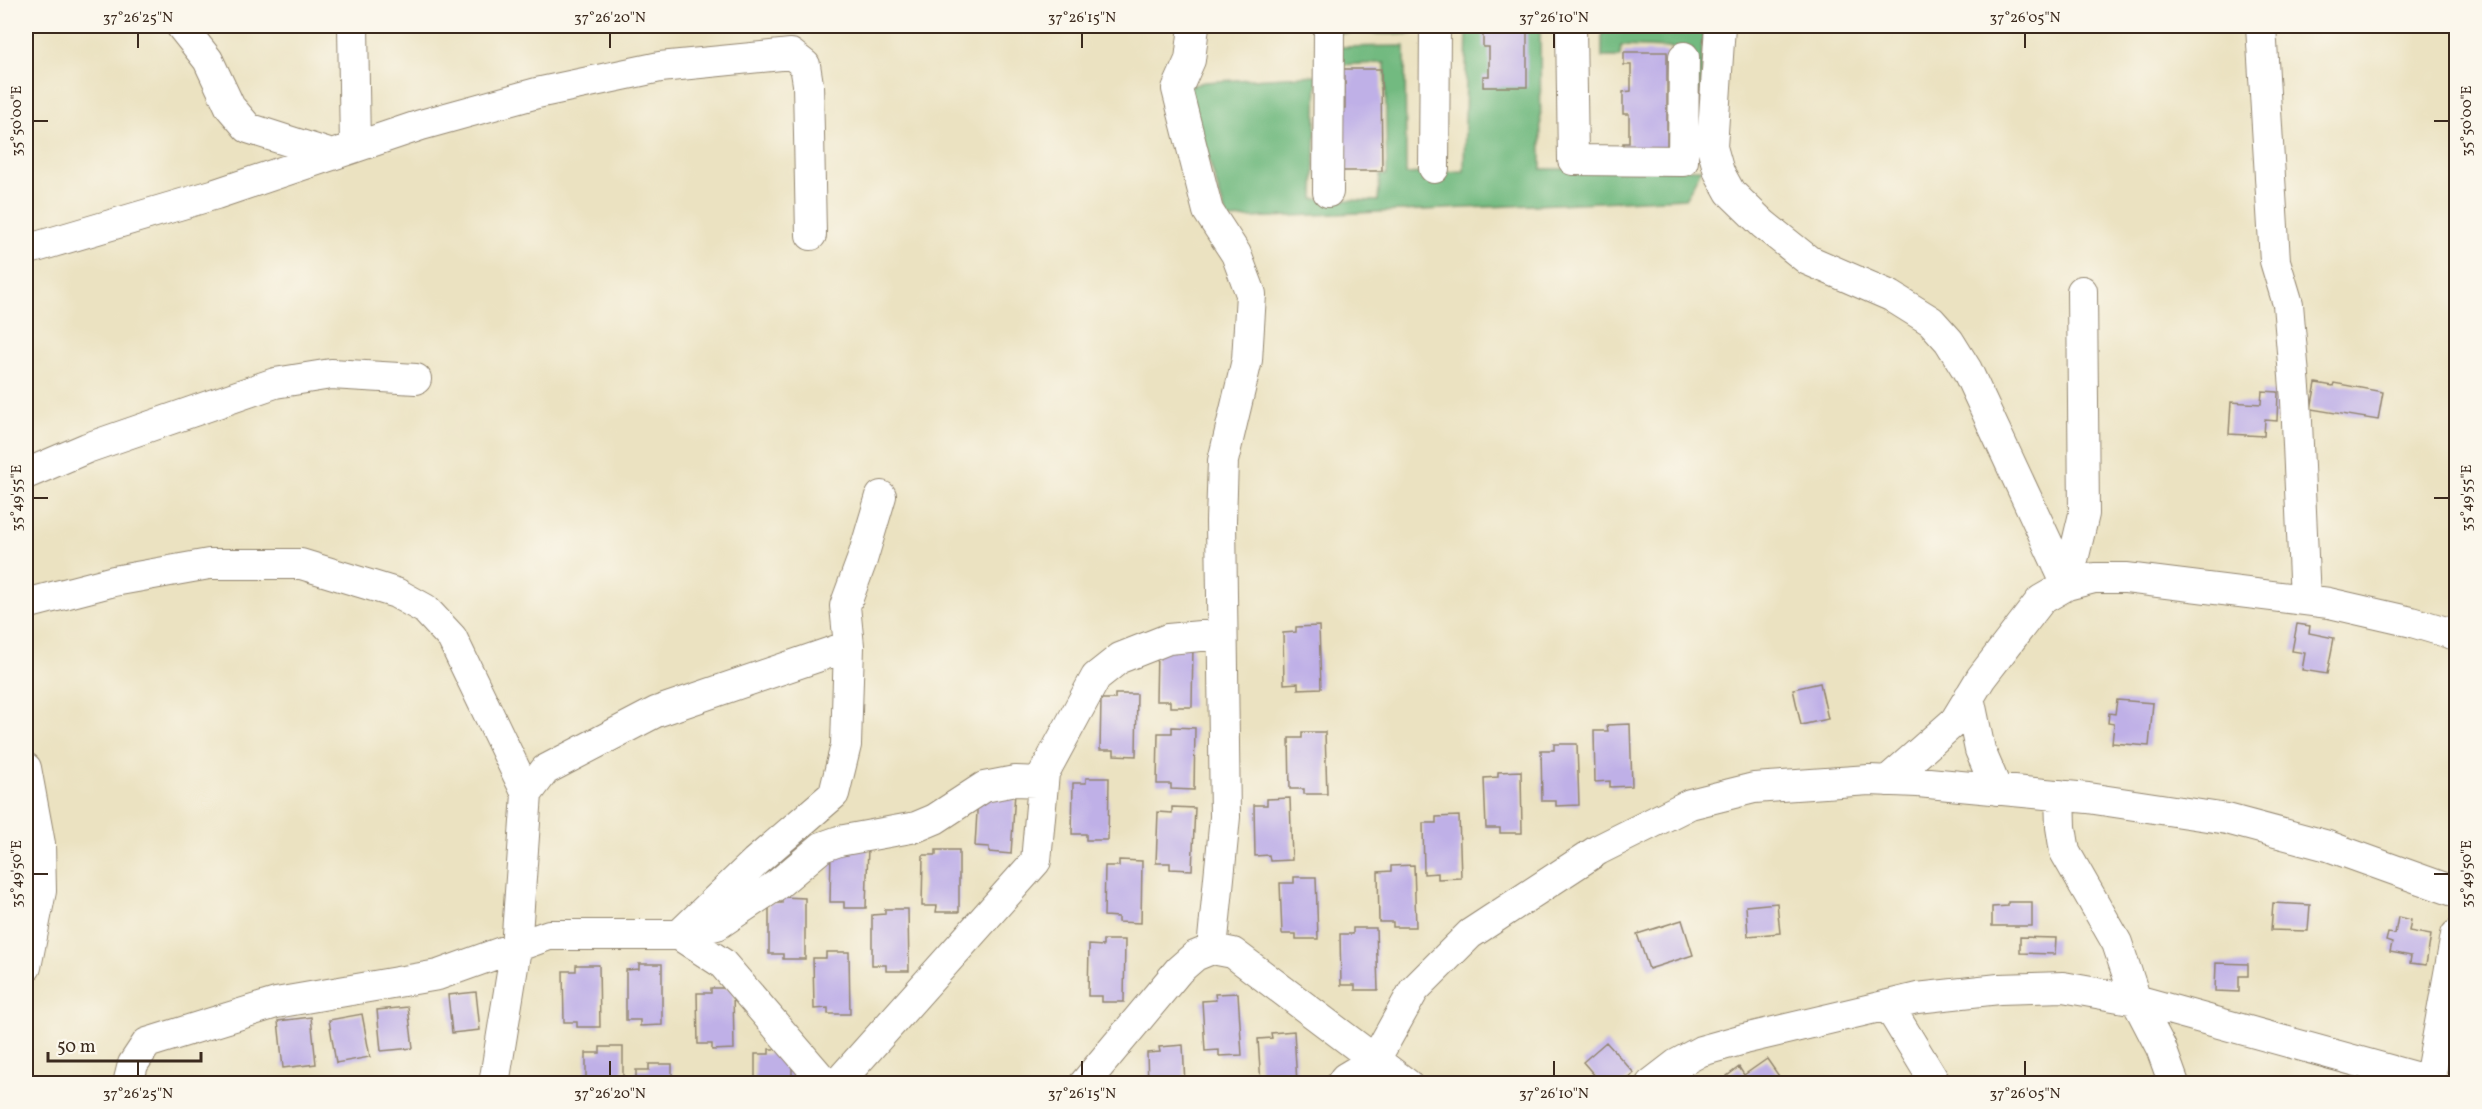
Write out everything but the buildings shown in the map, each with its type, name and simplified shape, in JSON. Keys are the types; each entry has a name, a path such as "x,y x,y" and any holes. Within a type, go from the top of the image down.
{"street":[{"path":"181,26 208,60 230,107 248,128 343,151"},
{"path":"343,151 353,26"},
{"path":"1194,26 1190,60 1177,89 1208,211 1236,254 1251,294 1247,360 1223,461 1221,521 1225,817 1212,949"},
{"path":"1328,192 1329,26"},
{"path":"1434,168 1435,26"},
{"path":"1571,26 1573,160 1683,161 1684,57"},
{"path":"1720,26 1712,147 1719,172 1730,192 1763,224 1808,260 1891,296 1931,321 1949,341 1967,370 2067,585"},
{"path":"2261,26 2275,261 2288,304 2295,389 2305,600"},
{"path":"26,250 216,194 463,113 537,93 660,67 791,54 806,65 811,236"},
{"path":"2067,585 2084,514 2082,291"},
{"path":"26,474 87,448 275,383 331,374 416,379"},
{"path":"679,935 834,794 846,745 849,646 845,606 862,560 881,496"},
{"path":"26,604 114,581 209,564 301,564 396,593 425,609 452,638 527,794 516,948 495,1083"},
{"path":"1887,781 1955,721 1981,678 2042,600 2067,585 2094,578 2126,578 2329,603 2457,635"},
{"path":"837,1083 1036,861 1044,773 1096,676 1120,658 1168,639 1222,634"},
{"path":"527,794 545,770 656,712 849,646"},
{"path":"1969,697 1980,750 1997,789"},
{"path":"26,768 40,844 41,891 26,967"},
{"path":"128,1083 133,1064 147,1043 276,1003 438,975 549,935 679,935 717,925 778,884 822,848 849,839 916,827 934,819 984,786 1015,781 1043,782"},
{"path":"1341,1083 1345,1078 1371,1072 1414,990 1470,934 1598,850 1690,804 1754,788 1887,781 2060,795 2227,819 2328,846 2457,892"},
{"path":"2060,795 2061,827 2065,852 2117,943 2136,1000 2161,1048 2174,1083"},
{"path":"679,935 722,963 826,1083"},
{"path":"1666,1080 1701,1052 1744,1039 1917,998 1999,989 2063,987 2136,1000 2429,1082 2457,935"},
{"path":"1084,1083 1179,970 1196,956 1212,949 1233,953 1371,1072 1407,1083"},
{"path":"1888,1005 1936,1083"}],"green space":[{"path":"1334,26 1413,26 1413,34 1334,33"},
{"path":"1467,26 1540,26 1541,169 1701,169 1686,198 1227,219 1187,87 1204,82 1317,75 1314,199 1378,201 1380,175 1387,175 1385,63 1336,65 1334,47 1405,46 1406,174 1464,171"},
{"path":"1602,26 1703,26 1699,154 1690,156 1692,49 1621,46 1620,57 1602,57"}]}
